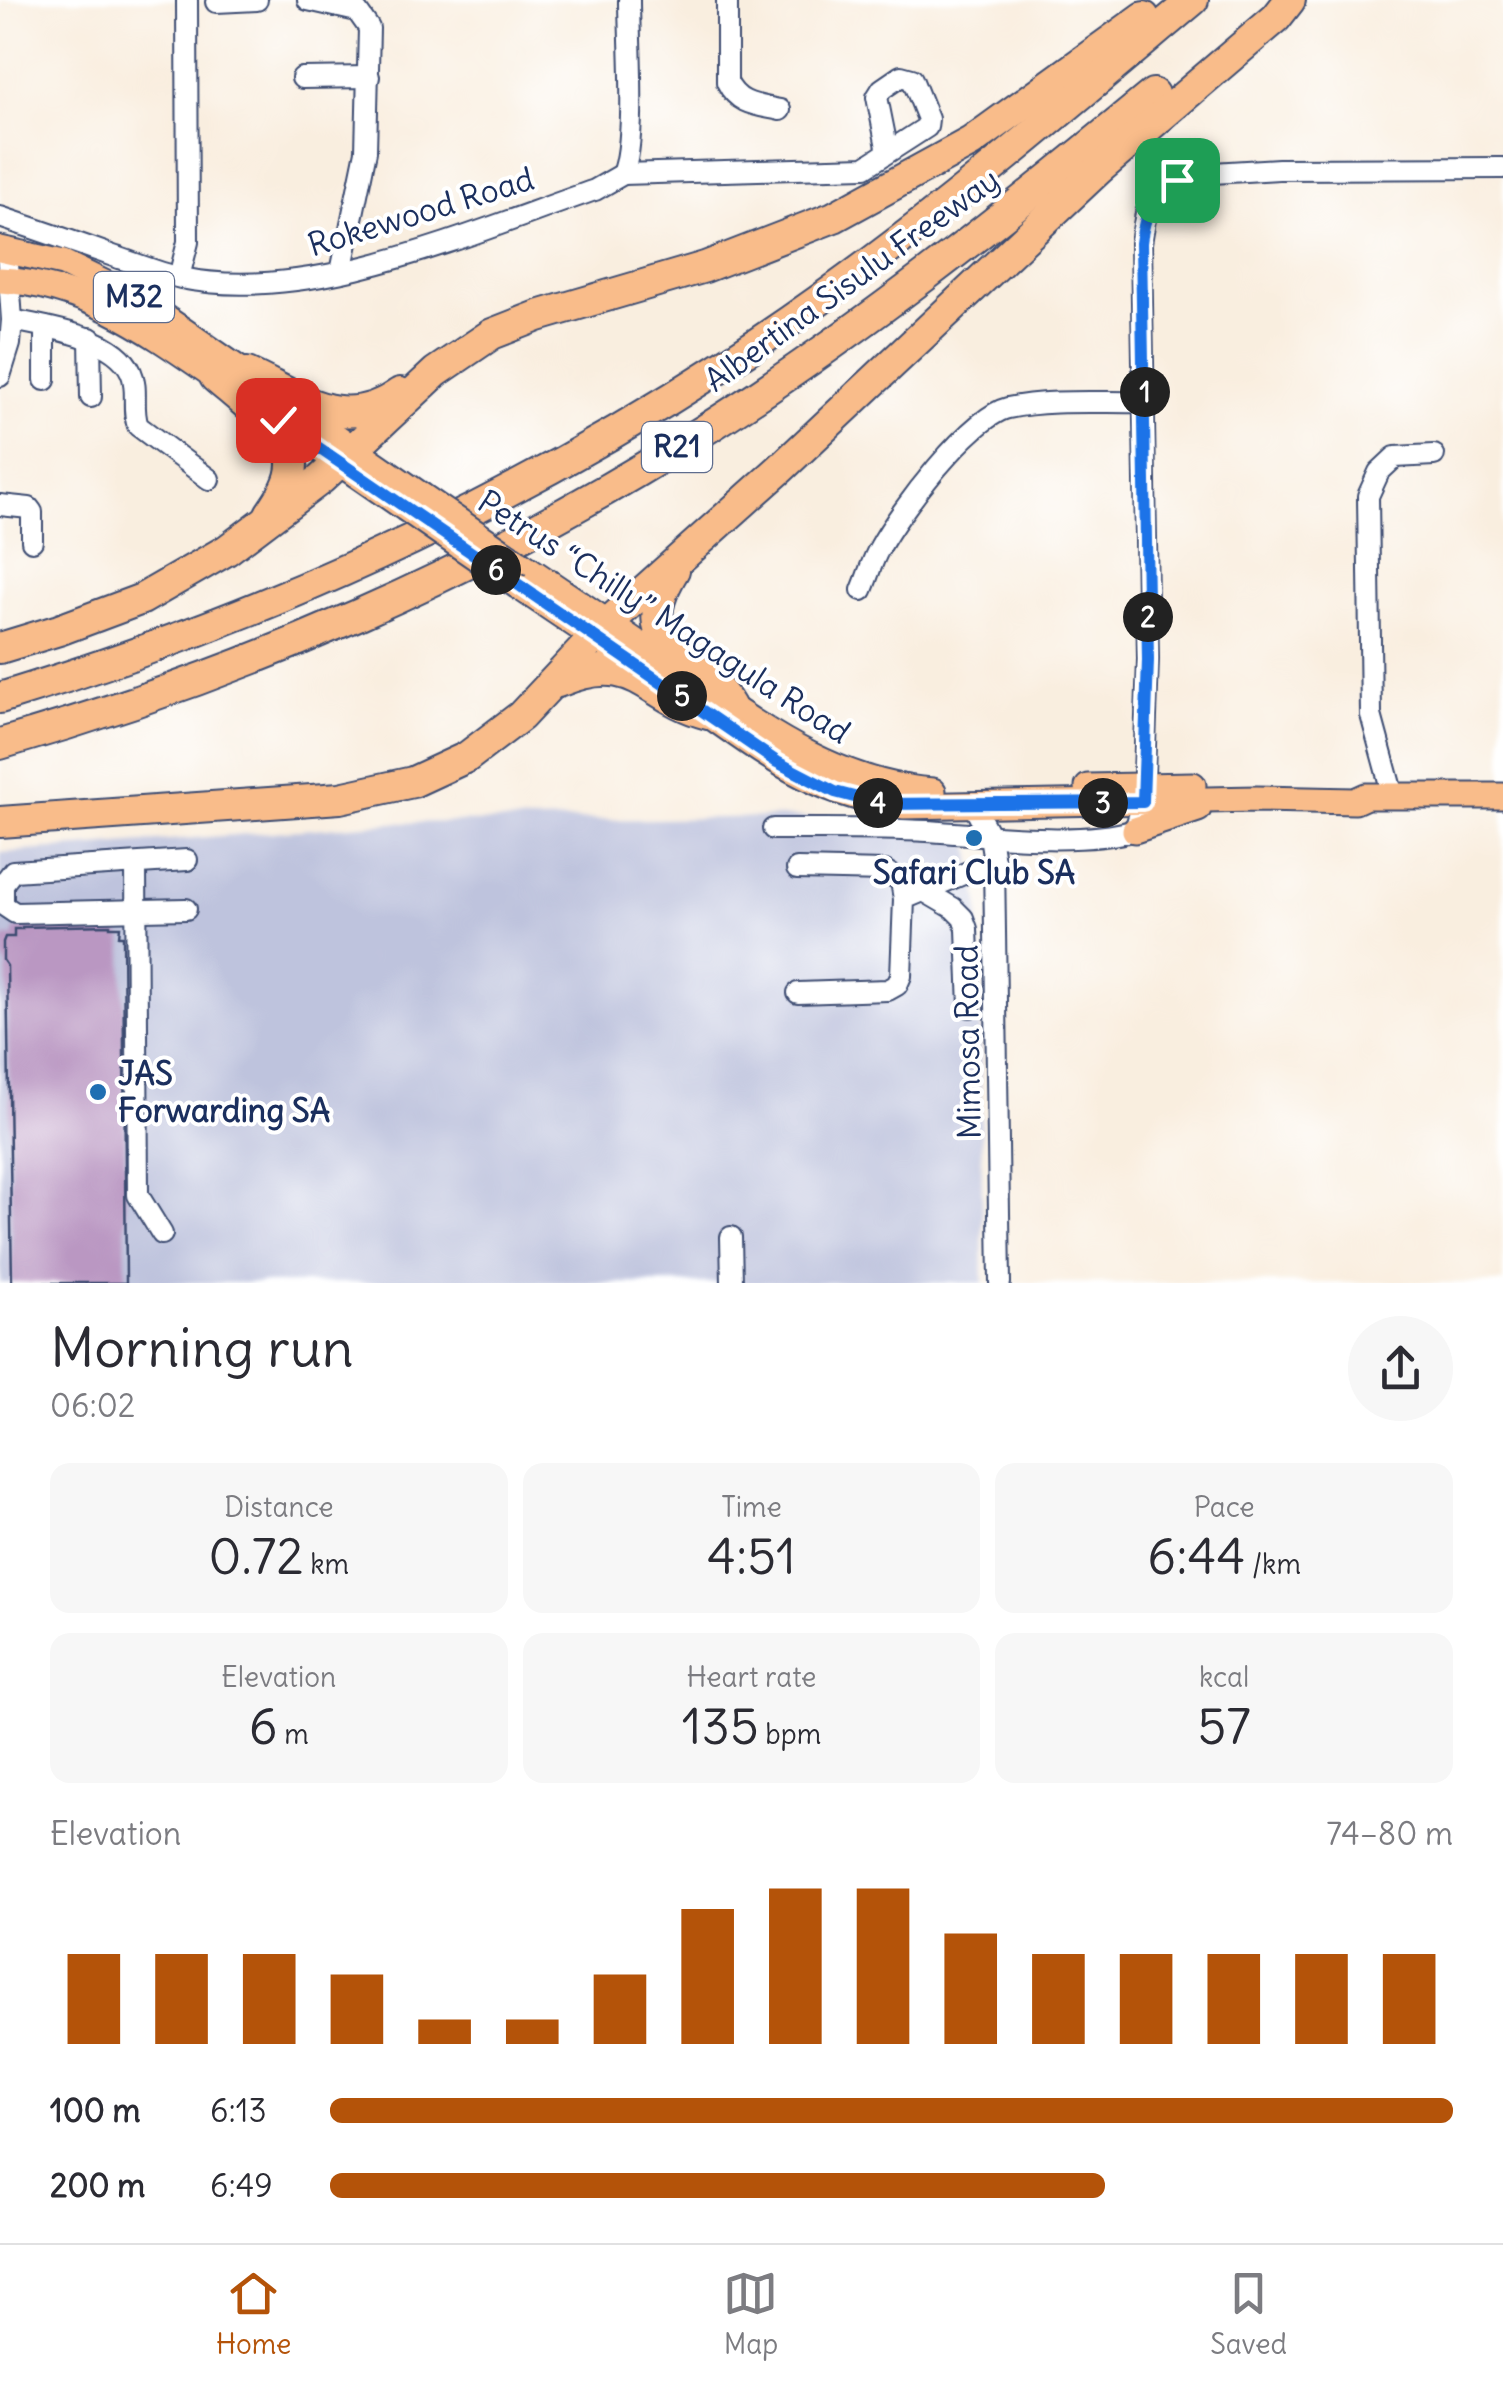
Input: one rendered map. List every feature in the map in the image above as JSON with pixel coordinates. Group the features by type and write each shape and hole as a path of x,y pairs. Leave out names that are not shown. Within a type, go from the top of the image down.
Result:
{"highway":[{"path":"0,648 142,599 184,577 262,524 348,456 436,372 464,351 511,325 721,262 806,230 871,199 971,142 1166,0"},
{"name":"Albertina Sisulu Freeway","path":"0,698 100,667 234,618 422,535 564,462 730,362 846,280 965,190 1194,0"},
{"name":"Albertina Sisulu Freeway","path":"0,744 156,695 316,633 456,568 690,439 926,278 1268,0"},
{"path":"0,822 270,804 377,792 428,776 468,757 520,716 602,629 780,469 1100,169 1276,18 1290,0"},
{"path":"247,373 321,408 346,414 387,403 436,372"},
{"path":"216,377 277,434 291,456 290,478 262,524"},
{"path":"555,683 589,671 617,670 649,683 692,710 719,710 713,685 671,649 660,631 657,615 661,594 684,554"}],"main road":[{"name":"Petrus “Chilly” Magagula Road","path":"4,249 63,263 139,300 247,373 348,456"},
{"name":"Petrus “Chilly” Magagula Road","path":"4,280 92,300 151,333 348,456 719,710 777,762 835,792 892,805 973,805 1143,793 1355,801 1366,796"},
{"name":"Petrus “Chilly” Magagula Road","path":"719,710 848,775 903,789 1503,796"},
{"path":"1135,830 1198,809 1257,799"}],"street":[{"path":"179,278 188,242 187,0"},
{"path":"216,2 257,0"},
{"path":"308,0 348,8 365,19 370,28 366,151 342,272"},
{"path":"628,0 630,110 624,174 865,166 888,152"},
{"path":"727,0 727,82 731,91 744,103 780,110"},
{"path":"302,78 368,77"},
{"path":"773,829 923,830 990,836 1112,835 1135,830 1143,793 1148,660 1142,226 1152,201 1177,180 1196,174 1503,168"},
{"name":"Rokewood Road","path":"0,218 179,278 290,280 394,258 610,184 624,174"},
{"path":"0,376 10,344 12,320 4,280 4,249"},
{"path":"12,320 90,338 124,362 131,372 138,426 209,479"},
{"path":"45,327 45,380"},
{"path":"90,338 91,397"},
{"path":"862,590 878,550 898,517 934,472 984,421 1006,408 1146,402"},
{"path":"1393,796 1371,715 1368,496 1379,472 1395,457 1434,455"},
{"path":"0,505 29,508 32,541"},
{"name":"Mimosa Road","path":"973,805 990,836 994,861 1000,1283"},
{"path":"186,909 15,913 3,905 3,884 13,871 187,860"},
{"path":"914,895 994,861"},
{"path":"136,864 138,1195 162,1234"},
{"path":"797,869 885,872 914,895 963,918 968,930 970,1007"},
{"path":"798,992 888,990 897,985 914,895"},
{"path":"731,1237 732,1283"}],"shaded area":[{"path":"786,817 967,826 979,902 983,1283 0,1283 0,853 391,823"}],"building":[{"path":"22,927 120,927 119,936 123,936 126,1283 12,1283 7,966 3,942 5,937 14,937 14,929"}],"place":[{"name":"Safari Club SA","path":"974,838"},
{"name":"JAS Forwarding SA","path":"98,1092"}],"route":[{"path":"278,420 777,762 815,784 859,800 904,806 1143,802 1148,660 1141,243 1142,226 1152,201 1177,180"}]}
